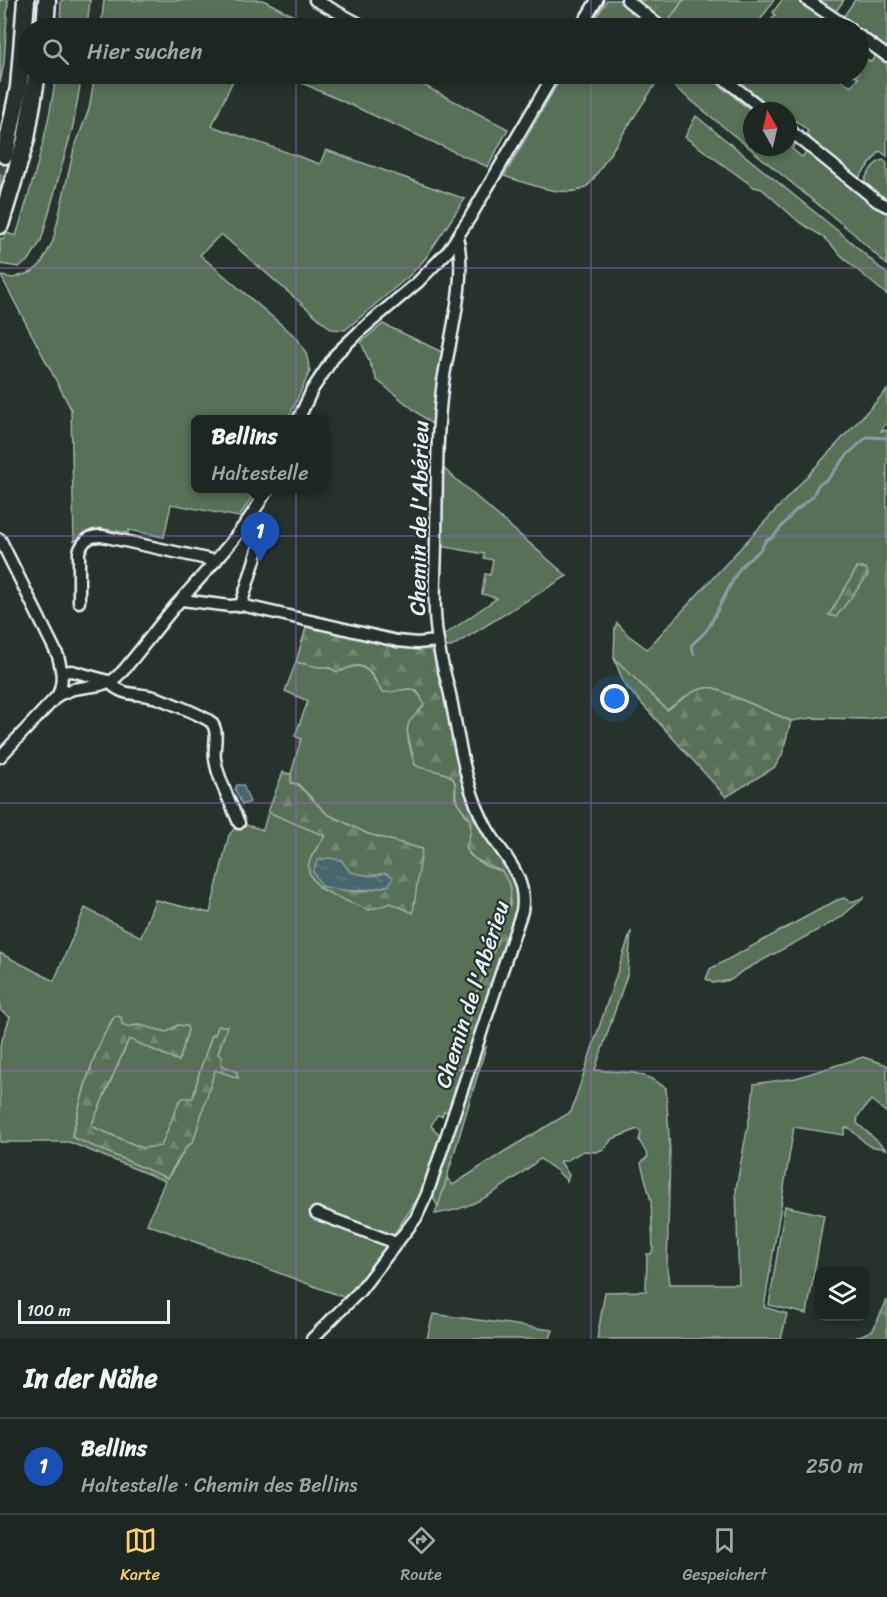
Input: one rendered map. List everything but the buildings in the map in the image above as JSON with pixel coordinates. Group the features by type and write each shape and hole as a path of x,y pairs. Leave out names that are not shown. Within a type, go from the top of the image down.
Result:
{"highway":[{"path":"44,18 47,0"},
{"path":"30,1 38,18"},
{"path":"28,18 30,1"},
{"path":"5,155 19,84"},
{"path":"0,225 17,173 36,84"}],"street":[{"path":"315,0 348,18"},
{"path":"588,18 597,0"},
{"path":"627,0 650,18"},
{"path":"807,0 834,18"},
{"path":"869,44 887,56"},
{"path":"300,415 312,390 332,359 360,331 418,282 457,238 548,84"},
{"path":"731,84 754,102"},
{"path":"797,136 877,201 887,206"},
{"name":"Chemin de l'Abérieu","path":"312,1339 360,1292 416,1218 427,1194 524,902 521,882 478,810 459,739 438,641 435,606 436,466 442,391 460,276 460,249 457,238"},
{"path":"0,757 58,695 69,690 99,686 122,672 251,518 266,493"},
{"path":"241,605 260,543 258,531 251,518"},
{"path":"79,602 79,551 82,544 92,536 102,536 216,561"},
{"path":"0,539 47,630 63,672 58,695"},
{"path":"182,600 230,606 241,605 397,641 417,643 438,641"},
{"path":"63,672 72,671 108,681 125,694 159,699 211,722 216,728 214,753 217,767 239,823"},
{"path":"316,1213 396,1243"}],"green space":[{"path":"0,0 8,0 4,63 0,83"},
{"path":"61,0 90,0 88,18 60,18"},
{"path":"104,0 263,0 298,18 102,18"},
{"path":"607,0 621,0 642,17 642,18 596,18"},
{"path":"634,0 683,0 671,18 655,18"},
{"path":"683,0 774,0 762,18 671,18"},
{"path":"782,0 797,0 824,18 773,18 775,15 773,12"},
{"path":"814,0 844,0 834,14"},
{"path":"855,0 887,0 887,50 869,38 869,18 842,18"},
{"path":"876,55 887,62 887,156 880,151 857,180 803,138 808,131 797,122 797,102 760,102 737,84 847,84 851,87 853,84 869,84 869,61 871,62"},
{"path":"55,84 80,84 73,126 41,241 29,260 19,267 0,264 0,238 3,239 6,233 16,236 45,135"},
{"path":"93,84 231,84 212,126 320,164 326,150 465,199 425,259 409,276 345,330 331,329 221,234 200,255 297,338 306,353 310,371 290,415 191,415 191,493 254,493 239,517 171,504 164,537 129,530 128,533 100,528 74,541 71,409 1,276 13,278 32,272 41,264 53,241 74,149 89,109"},
{"path":"304,84 421,84 508,129 488,167"},
{"path":"557,84 656,84 594,178 585,187 576,191 555,191 504,176"},
{"path":"671,84 718,84 726,91 730,87 737,93 734,97 743,104 743,143"},
{"path":"696,116 843,235 887,274 887,295 822,236 799,222 762,189 754,187 685,137"},
{"path":"808,150 887,209 887,265 853,233 759,156 797,156 797,153 802,157"},
{"path":"0,158 12,161 0,197"},
{"path":"883,160 887,163 887,203 863,185 870,170"},
{"path":"383,324 444,353 434,426 377,380 361,342"},
{"path":"887,390 887,422 881,431 887,430 887,716 868,719 812,718 791,721 714,688 701,689 667,710 614,658 617,623 628,635 647,649"},
{"path":"441,466 567,576 451,647 446,647 443,636 497,598 482,594 485,574 490,575 493,560 484,558 484,554 440,546"},
{"path":"857,568 866,568 868,575 836,617 829,615"},
{"path":"307,624 429,649 437,654 463,772 519,888 517,912 462,1069 454,1067 474,1009 476,994 498,941 497,931 510,905 511,888 502,871 477,860 466,848 471,823 457,801 456,784 453,778 415,765 407,731 409,722 424,705 420,696 412,689 382,692 374,677 362,667 351,667 337,672 328,667 296,662"},
{"path":"614,658 667,710 695,691 714,688 791,721 782,755 775,767 726,797 624,684"},
{"path":"296,662 342,671 350,667 362,667 371,674 382,692 408,689 417,692 424,705 408,730 413,759 425,767 452,776 455,783 455,799 470,821 471,831 466,848 470,855 485,866 502,871 511,888 510,905 497,931 498,941 476,994 474,1009 454,1067 462,1069 448,1112 444,1111 442,1116 437,1115 431,1126 440,1135 420,1195 385,1248 346,1298 147,1224 165,1181 69,1142 0,1142 0,1046 10,1017 0,1010 0,953 54,981 85,908 141,937 155,900 210,913 229,835 239,823 263,830 268,812 326,836 318,888 333,894 422,849 368,834 327,814 298,784 291,783 291,774 301,739 295,736 308,701 285,691","holes":["115,1016 128,1027 138,1025 167,1032 178,1025 179,1061 129,1039 91,1126 142,1148 161,1147 179,1102 193,1098 212,1036 215,1035 220,1065 237,1072 237,1078 215,1069 193,1142 187,1146 168,1178 72,1136 79,1106 100,1043"]},
{"path":"283,772 291,774 291,783 297,784 327,814 368,834 422,849 413,913 391,903 369,910 319,886 312,879 309,870 310,860 325,836 268,812","holes":["341,860 350,872 370,876 386,873 389,885 362,892 338,890"]},
{"path":"865,897 840,918 741,972 731,980 713,983 706,979 710,969 837,900 844,898 851,902"},
{"path":"631,931 628,972 595,1070 635,1073 652,1079 666,1088 670,1152 667,1267 669,1284 739,1284 736,1188 754,1084 796,1078 863,1057 887,1065 887,1113 871,1100 858,1116 857,1123 886,1149 869,1146 849,1128 845,1128 844,1135 794,1127 764,1307 787,1314 781,1339 597,1339 605,1292 646,1291 647,1254 651,1254 653,1249 651,1201 641,1163 648,1156 639,1140 641,1133 638,1129 612,1139 604,1149 596,1152 583,1151 566,1161 560,1161 569,1175 567,1181 540,1159 504,1186 478,1201 465,1207 435,1214 447,1178 453,1185 571,1112"},
{"path":"115,1016 121,1017 122,1024 128,1027 138,1025 167,1032 178,1025 187,1026 188,1030 179,1061 129,1039 91,1126 142,1148 161,1146 179,1102 183,1098 193,1098 212,1035 215,1035 218,1026 227,1026 218,1054 222,1057 221,1065 237,1072 238,1078 215,1070 193,1142 187,1146 167,1178 72,1137 94,1058"},
{"path":"486,1047 438,1207 432,1195 477,1054"},
{"path":"785,1206 824,1215 807,1314 769,1305"},
{"path":"887,1300 887,1339 853,1339 873,1330"},
{"path":"433,1314 553,1330 550,1339 427,1339"}],"water":[{"path":"237,785 243,785 250,802 242,805 235,789"},
{"path":"328,858 341,860 350,872 370,876 386,873 393,877 389,885 363,890 348,891 322,886 313,872 317,861"}],"waterway":[{"path":"694,654 691,646 708,628 741,567 760,550 766,540 773,537 794,512 813,496 818,485 828,479 848,454 867,437 887,438"}],"tunnel":[{"path":"0,173 5,155"}],"place":[{"name":"Bellins","path":"260,562"}]}
